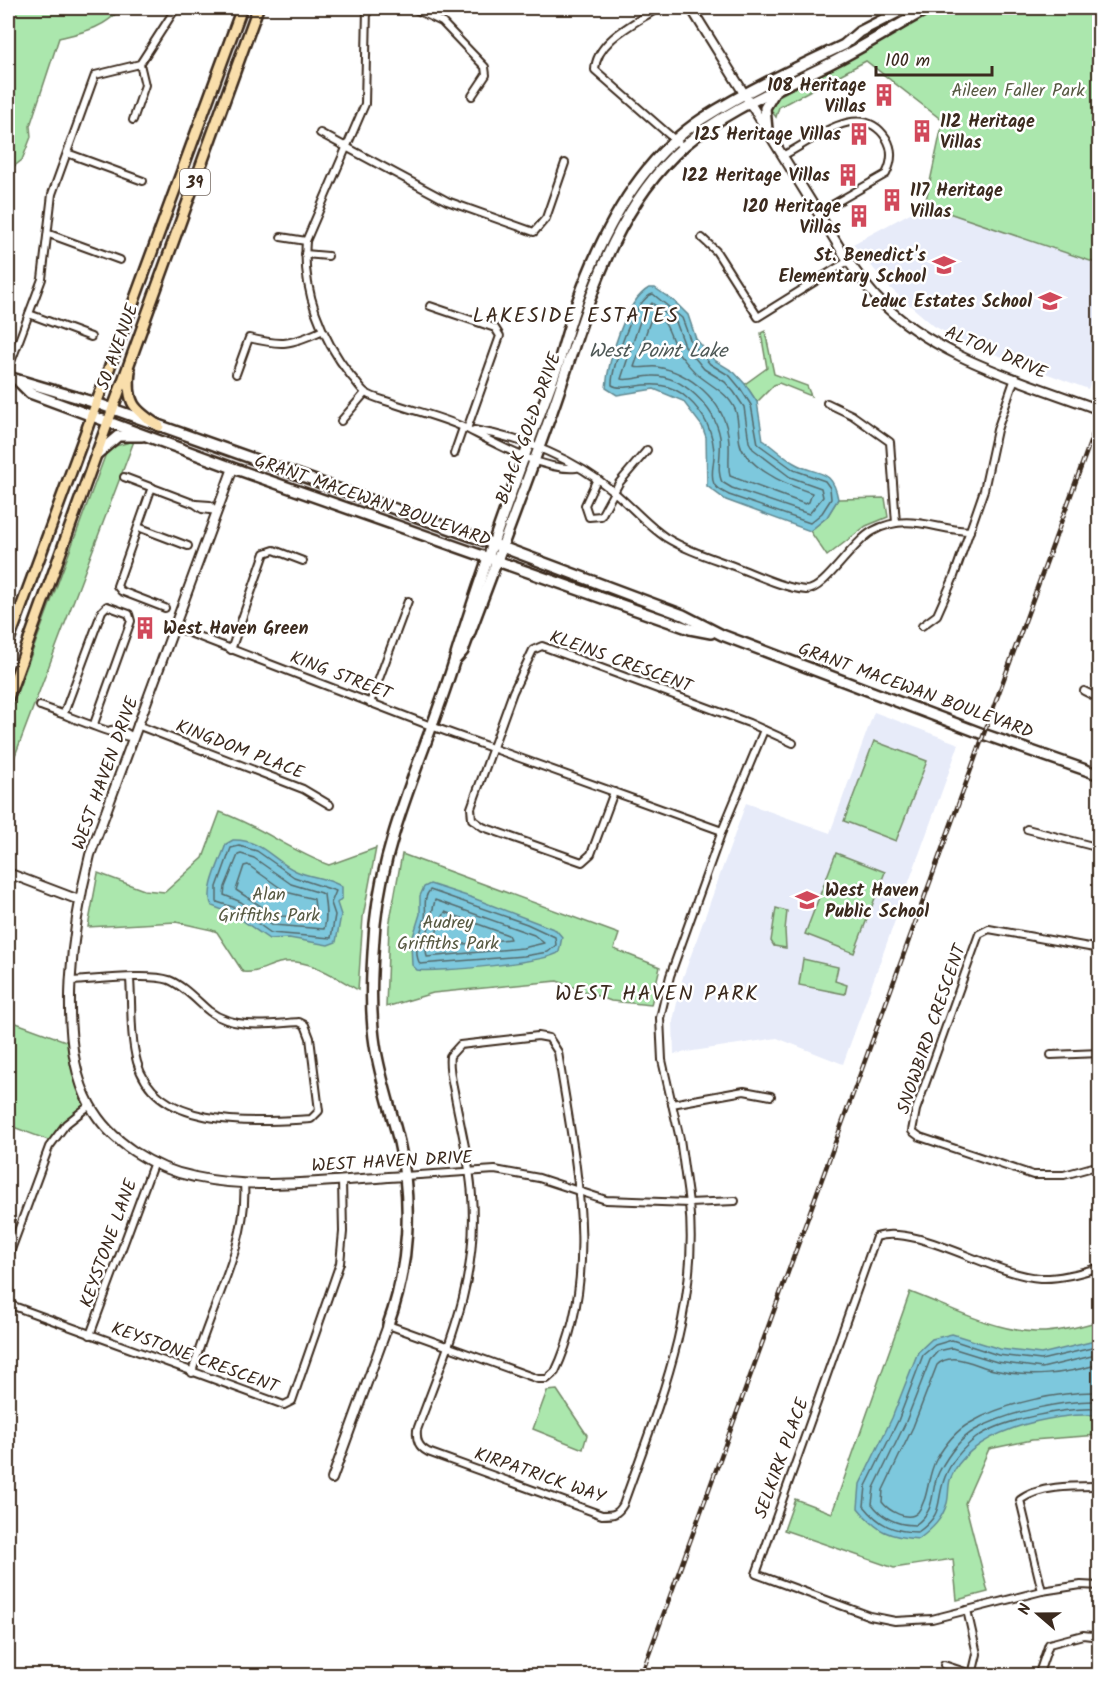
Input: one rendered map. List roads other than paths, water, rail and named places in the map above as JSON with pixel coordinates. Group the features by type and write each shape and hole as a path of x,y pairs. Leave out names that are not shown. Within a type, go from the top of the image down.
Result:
{"main road":[{"name":"50 AVENUE","path":"8,643 242,8"},
{"name":"50 AVENUE","path":"8,698 258,8"},
{"name":"BLACK GOLD DRIVE","path":"498,545 525,455 602,242 634,188 703,119 748,99 844,45 859,32 906,8"},
{"name":"BLACK GOLD DRIVE","path":"748,99 777,90 837,60 929,8"},
{"path":"767,130 765,108 777,90"},
{"name":"BLACK GOLD DRIVE","path":"388,1325 399,1291 406,1256 404,1176 400,1145 381,1081 374,1041 373,959 380,889 389,850 454,662 463,651 492,559 535,459 609,250 644,190 679,144"},
{"path":"132,356 130,398 139,413 159,426"},
{"name":"GRANT MACEWAN BOULEVARD","path":"8,377 19,382 30,393 233,468 690,629 722,635"},
{"name":"GRANT MACEWAN BOULEVARD","path":"19,382 34,383 96,403 498,545 682,615 722,635 972,730 1100,775"},
{"path":"95,456 118,436 132,434 154,438"}],"street":[{"path":"8,370 42,279 52,194 95,75 140,64 176,8"},
{"path":"367,8 365,104 359,123 345,147 306,241 305,254 310,293 321,331 340,362 365,393 465,428 498,434 539,448 597,479 664,536 684,547 765,578 807,590 820,585 830,576 856,542 874,530 896,523 930,523 970,531"},
{"path":"413,8 442,22 485,66 486,75 472,96"},
{"path":"658,8 606,44 595,61 595,70 679,144"},
{"name":"ALTON DRIVE","path":"691,8 848,261 877,299 914,330 963,357 1100,410"},
{"path":"133,120 145,85 140,64"},
{"path":"784,155 851,120 871,124 887,140 891,158 886,174 818,213"},
{"path":"320,133 447,201 534,232 546,218 565,164"},
{"path":"67,153 143,181"},
{"path":"49,234 120,260"},
{"path":"281,237 306,241"},
{"path":"702,238 716,251 758,317 848,261"},
{"path":"305,254 328,256"},
{"path":"430,306 495,328 501,336 454,454"},
{"path":"29,314 91,338"},
{"path":"236,374 249,339 272,344 294,344 321,331"},
{"path":"922,626 937,615 942,606 984,490 997,430 1015,378"},
{"path":"341,422 365,393"},
{"path":"828,403 852,414 890,442 896,523"},
{"path":"465,428 494,444 559,468 576,468"},
{"path":"597,479 585,505 589,518 601,516 614,492 647,450"},
{"name":"WEST HAVEN DRIVE","path":"233,468 90,855 79,900 72,981 75,1062 90,1105 118,1139 154,1162 196,1178 244,1183 342,1180 495,1170 525,1174 580,1193 621,1203 735,1201"},
{"path":"124,477 195,504 210,505 217,511"},
{"path":"152,487 117,586 121,591 165,608"},
{"path":"138,527 188,546"},
{"path":"231,650 265,553 274,550 303,561"},
{"path":"370,703 408,601"},
{"path":"64,714 102,611 107,606 129,614 131,621 94,724"},
{"name":"KING STREET","path":"174,627 431,726"},
{"name":"KLEINS CRESCENT","path":"494,747 527,661 533,650 542,646 793,743"},
{"path":"1084,691 1100,699"},
{"path":"40,706 111,730 120,729 133,737"},
{"name":"KINGDOM PLACE","path":"137,725 303,789 330,805"},
{"path":"431,726 722,831"},
{"path":"689,1203 680,1139 662,1060 660,1031 662,1004 722,831 764,730"},
{"path":"494,747 470,814 475,823 483,827 582,862 591,854 615,792"},
{"path":"1027,829 1100,848"},
{"path":"8,873 79,900"},
{"name":"SNOWBIRD CRESCENT","path":"1100,949 989,930 980,934 916,1110 912,1131 920,1137 1033,1175 1064,1175 1100,1165"},
{"path":"72,981 130,979 168,980 212,1013 232,1022 257,1024 299,1022 305,1025 310,1038 319,1111 316,1116 312,1119 246,1122 220,1120 185,1110 158,1095 145,1081 137,1063 130,979"},
{"path":"332,1479 388,1325 447,1347 538,1379 553,1376 569,1331 579,1283 583,1237 580,1193 557,1048 552,1040 544,1036 459,1045 452,1051 450,1067 472,1206 472,1258 467,1290 447,1347"},
{"path":"1051,1055 1100,1053"},
{"path":"672,1104 744,1091 771,1096"},
{"path":"8,1258 49,1147 66,1124 90,1105"},
{"name":"KEYSTONE LANE","path":"90,1335 154,1162"},
{"name":"KEYSTONE CRESCENT","path":"8,1304 284,1406 292,1401 340,1263 344,1232 342,1180"},
{"path":"192,1373 241,1231 246,1204 244,1183"},
{"name":"KIRPATRICK WAY","path":"447,1347 417,1430 417,1441 423,1449 602,1515 618,1513 666,1385 682,1324 691,1263 689,1203"},
{"name":"SELKIRK PLACE","path":"1100,1267 1076,1274 1041,1278 1009,1273 910,1236 888,1232 876,1237 756,1574 870,1616 895,1621 932,1619 1042,1591 1081,1585 1100,1586"},
{"path":"1042,1591 1020,1500 1027,1495 1075,1486 1100,1486"},
{"path":"944,1665 973,1675 977,1654 967,1610"},
{"path":"1038,1676 1049,1644 1083,1635 1100,1637"}],"water":[{"name":"West Point Lake","path":"649,288 655,288 675,302 688,315 696,339 714,360 734,372 745,384 757,402 763,440 790,461 822,474 832,481 838,499 827,517 810,531 726,500 707,486 706,437 702,426 683,401 654,389 617,395 606,388 614,348 625,318 640,295"},
{"path":"233,840 252,843 296,871 331,881 342,887 342,898 337,903 341,915 336,942 328,945 289,938 269,939 233,914 212,906 210,892 214,875 226,844"},
{"path":"430,884 556,930 562,937 559,952 551,956 491,966 417,970 412,965 411,943 420,914 420,896 424,887"},
{"path":"952,1334 1000,1349 1041,1354 1099,1340 1099,1415 1059,1417 1036,1422 1014,1428 974,1448 960,1463 950,1480 945,1509 932,1528 919,1539 899,1537 878,1528 858,1508 860,1484 892,1418 918,1352 932,1339"}],"railway":[{"path":"641,1676 1100,415"}],"place":[{"name":"108 Heritage Villas","path":"884,95"},
{"name":"112 Heritage Villas","path":"922,131"},
{"name":"125 Heritage Villas","path":"859,134"},
{"name":"122 Heritage Villas","path":"848,175"},
{"name":"117 Heritage Villas","path":"892,200"},
{"name":"120 Heritage Villas","path":"859,216"},
{"name":"St. Benedict's Elementary School","path":"944,265"},
{"name":"Leduc Estates School","path":"1050,301"},
{"name":"West Haven Green","path":"145,628"},
{"name":"West Haven Public School","path":"807,900"}],"district":[{"name":"LAKESIDE ESTATES","path":"576,315"},
{"name":"WEST HAVEN PARK","path":"657,993"}],"park label":[{"name":"Aileen Faller Park","path":"1018,90"},
{"name":"Alan Griffiths Park","path":"269,904"},
{"name":"Audrey Griffiths Park","path":"448,932"}]}
